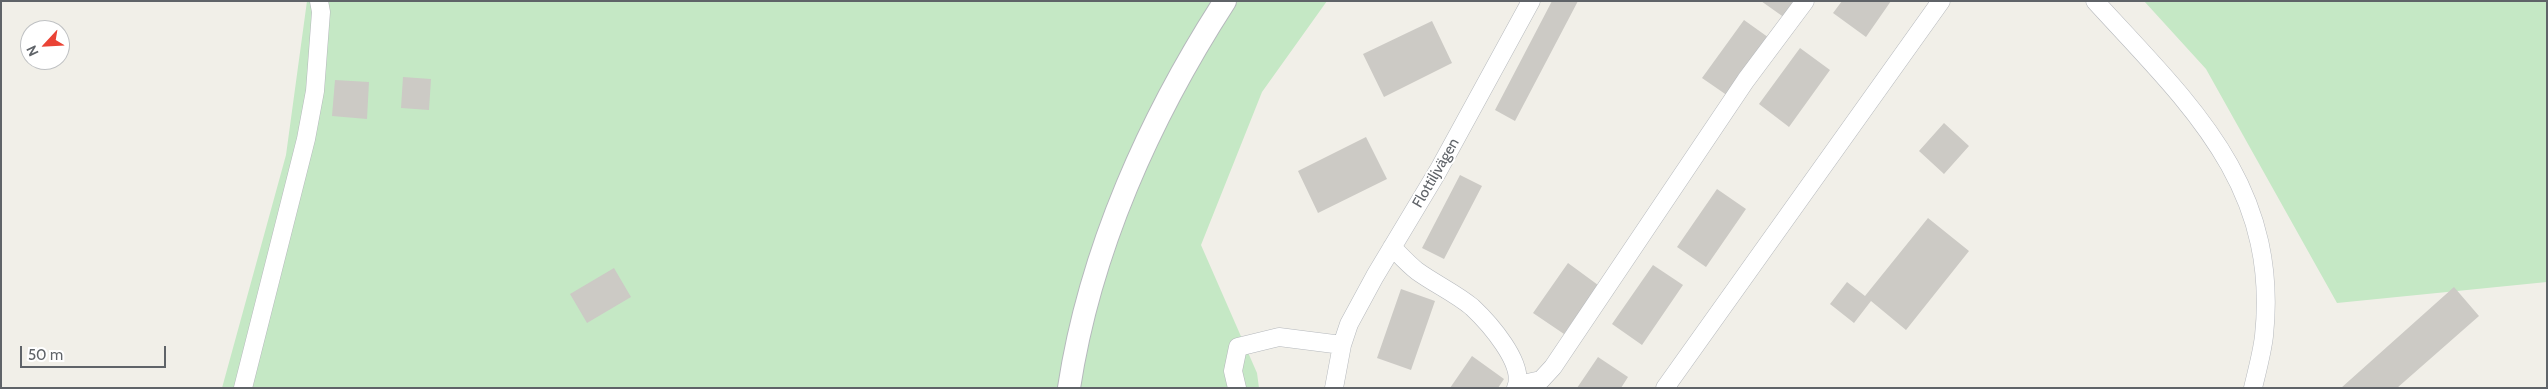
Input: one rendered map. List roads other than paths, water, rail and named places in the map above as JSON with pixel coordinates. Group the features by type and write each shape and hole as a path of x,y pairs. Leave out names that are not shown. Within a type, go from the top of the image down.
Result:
{"street":[{"path":"243,388 306,139 314,91 321,12 319,1"},
{"path":"1069,388 1096,272 1131,177 1156,120 1192,52 1225,1"},
{"name":"Flottiljvägen","path":"1334,388 1342,345 1349,324 1392,247 1438,171 1531,1"},
{"path":"1392,247 1415,269 1472,307 1506,346 1515,366 1517,386 1541,380 1553,367 1746,80 1805,1"},
{"path":"1665,388 1941,1"},
{"path":"2095,1 2198,117 2225,154 2242,187 2256,225 2265,274 2264,336 2253,388"},
{"path":"1237,388 1233,371 1238,347 1279,337 1342,345"}]}
